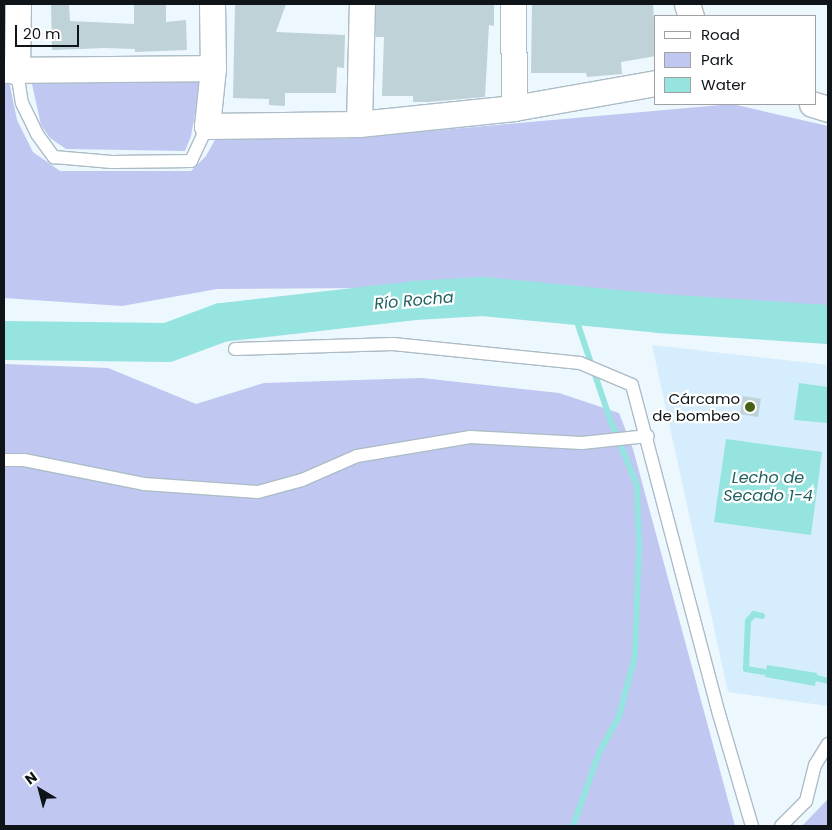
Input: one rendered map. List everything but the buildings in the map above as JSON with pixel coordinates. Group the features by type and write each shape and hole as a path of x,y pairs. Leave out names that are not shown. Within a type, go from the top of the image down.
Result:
{"street":[{"path":"18,4 10,71 213,68"},
{"path":"212,4 213,68 206,126 360,124 514,108 654,83"},
{"path":"360,124 362,4"},
{"path":"513,4 514,108"},
{"path":"815,105 828,109"}],"lane":[{"path":"10,71 22,103 37,134 54,157 112,162 191,161 206,126"},
{"path":"235,349 392,344 580,363 632,385 648,436 719,714 752,826"},
{"path":"4,460 24,460 144,484 258,492 302,480 357,456 470,437 582,443 648,436"},
{"path":"781,826 806,801 816,765 828,744"}],"shaded area":[{"path":"652,345 828,365 828,706 728,692"}],"green space":[{"path":"4,81 9,81 17,120 33,152 60,171 191,171 206,156 216,138 341,139 721,105 736,105 828,126 828,319 509,287 217,289 122,306 4,298"},
{"path":"201,81 191,136 185,151 66,149 50,138 41,125 32,84"},
{"path":"4,364 108,368 196,404 264,383 422,378 559,393 619,413 633,449 735,826 4,826"},
{"path":"828,799 828,826 802,826"}],"water":[{"path":"799,383 828,387 828,423 794,420"},
{"name":"Lecho de Secado 1-4","path":"726,439 822,452 811,535 714,522"},
{"path":"767,665 817,673 815,686 765,677"}],"waterway":[{"name":"Río Rocha","path":"4,340 167,342 221,322 414,300 482,296 658,313 828,324"},
{"path":"571,304 611,422 637,485 639,546 635,656 619,716 599,753 573,826"},
{"path":"762,616 754,614 748,621 746,669 766,672"},
{"path":"816,678 828,681"}],"place":[{"name":"Cárcamo de bombeo","path":"750,407"}]}
